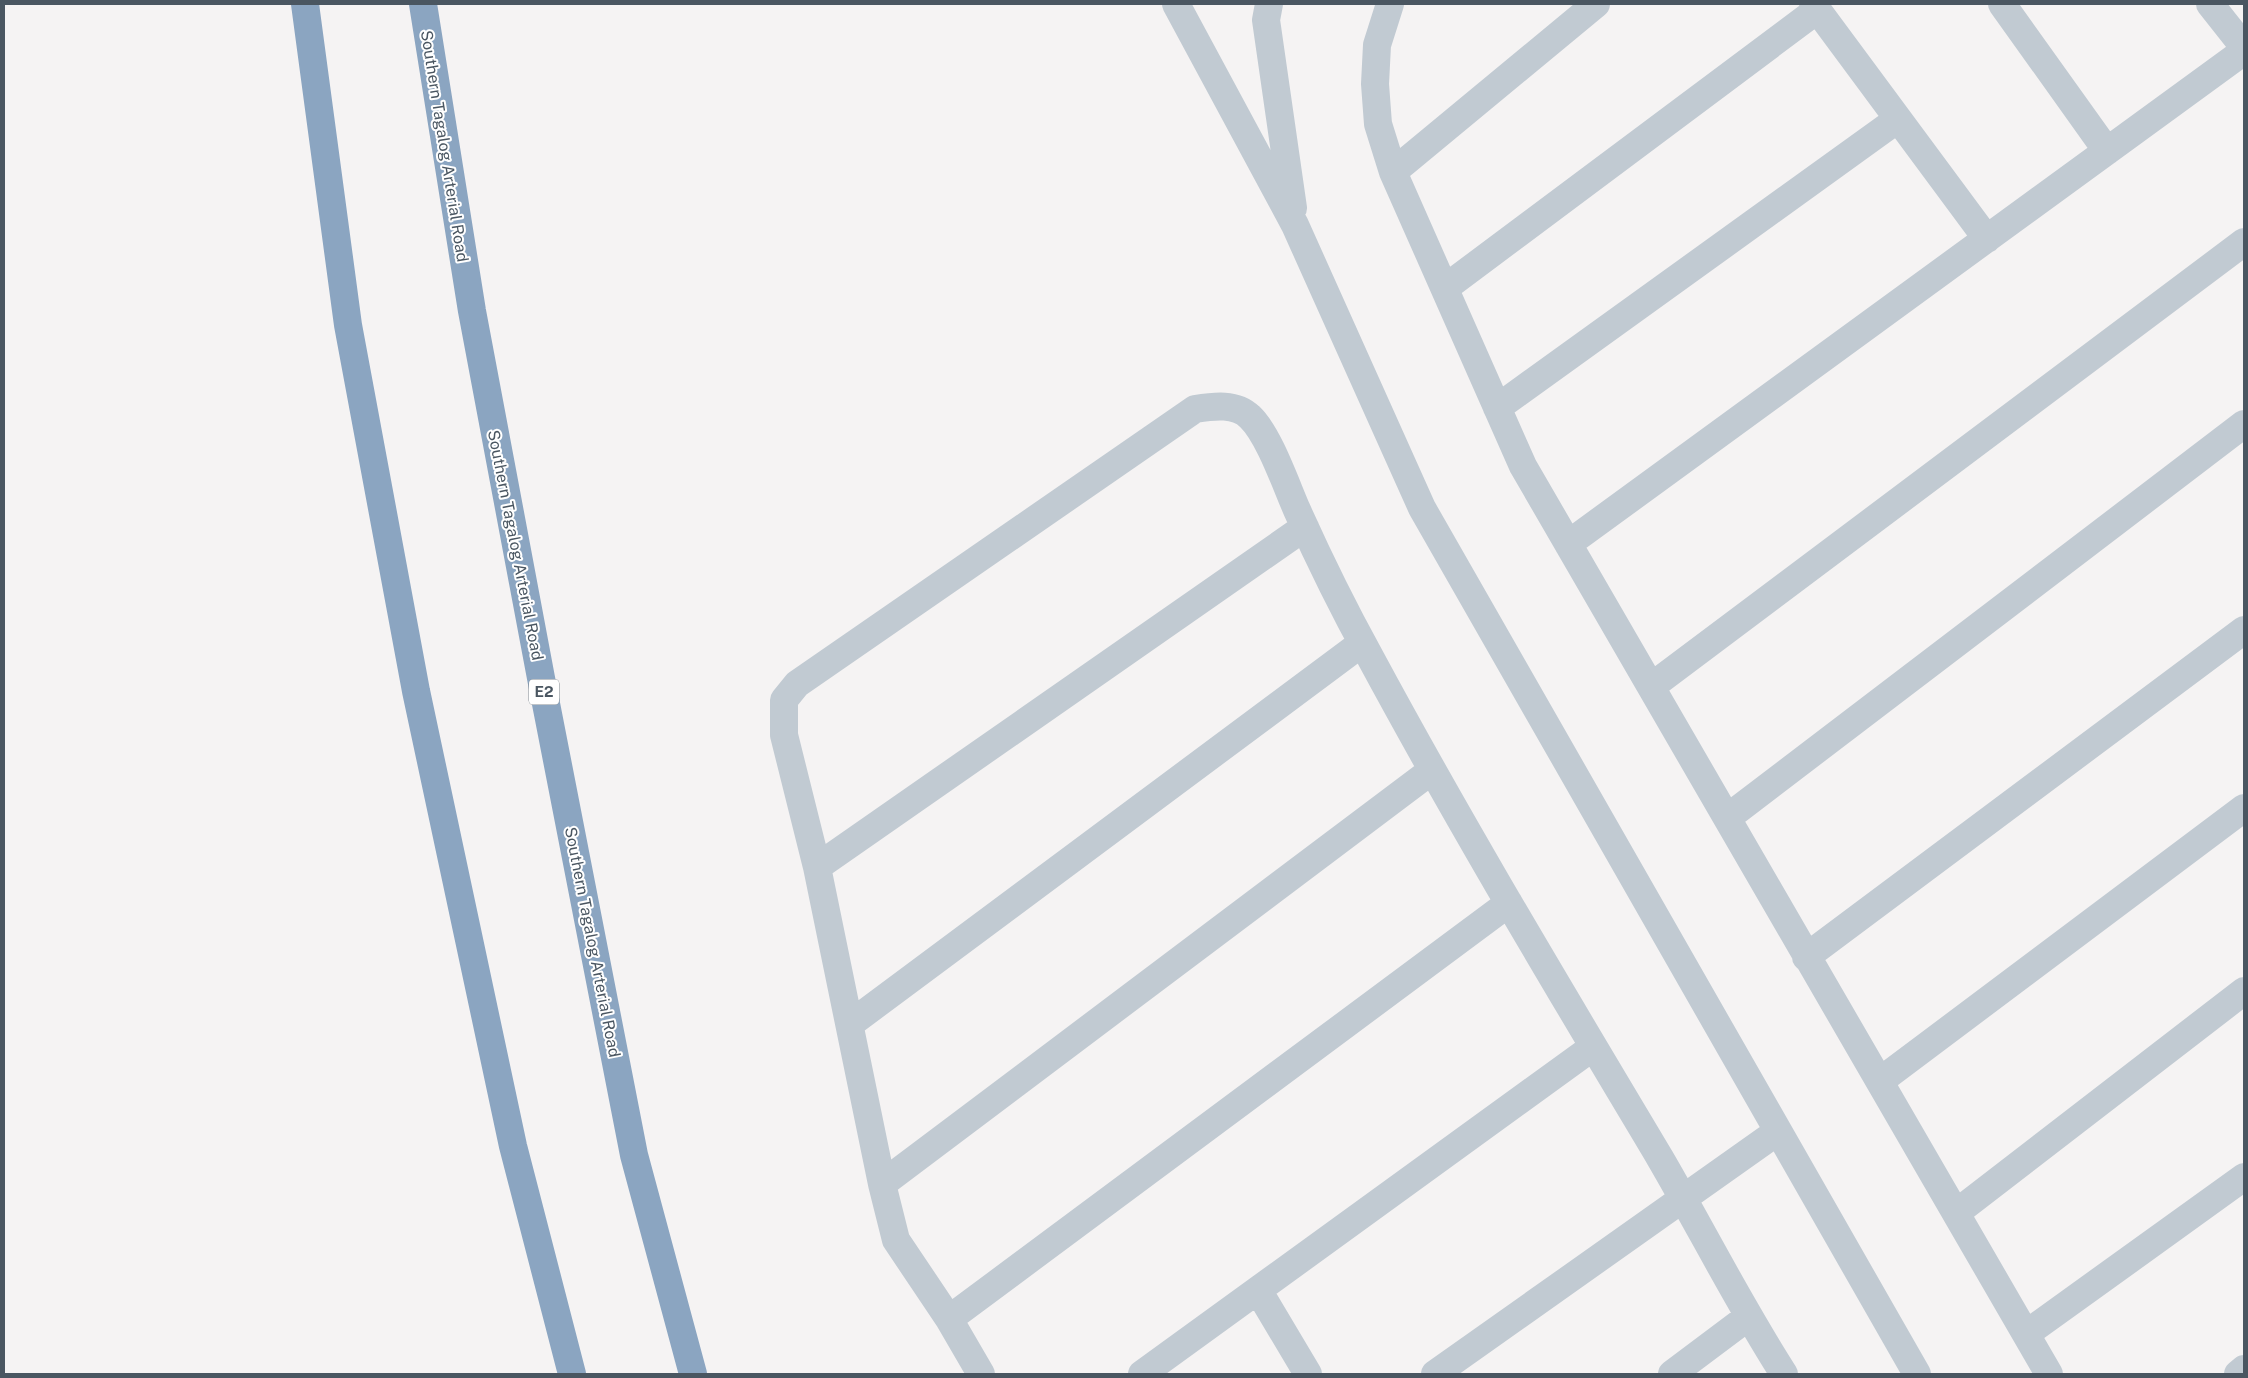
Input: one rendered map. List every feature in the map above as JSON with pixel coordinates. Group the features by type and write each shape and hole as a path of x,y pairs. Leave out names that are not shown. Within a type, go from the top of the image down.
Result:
{"highway":[{"path":"305,4 348,325 416,691 513,1146 572,1374"},
{"name":"Southern Tagalog Arterial Road","path":"422,4 472,311 632,1145 693,1374"}],"street":[{"path":"1176,4 1295,225 1422,508 1917,1374"},
{"path":"1269,4 1266,20 1295,225"},
{"path":"1390,4 1377,45 1375,84 1378,124 1394,172 1522,466 1652,686 1806,957 1880,1080 2049,1374"},
{"path":"1394,172 1596,4"},
{"path":"2002,4 2107,151"},
{"path":"1568,544 2244,49 2210,4"},
{"path":"1445,288 1815,7 1987,239"},
{"path":"1497,408 1898,119"},
{"path":"1652,686 2244,242"},
{"path":"981,1374 949,1319 896,1240 882,1184 817,867 784,735 784,700 797,684 1195,409 1213,406 1235,408 1250,416 1263,433 1305,527 1362,643 1431,771 1683,1197 1748,1317 1784,1374"},
{"path":"1727,818 2244,424"},
{"path":"817,867 1305,527"},
{"path":"1806,957 2244,630"},
{"path":"850,1024 1362,643"},
{"path":"882,1184 1431,771"},
{"path":"1880,1080 2244,808"},
{"path":"949,1319 1509,903"},
{"path":"1956,1213 2244,991"},
{"path":"1142,1374 1594,1047"},
{"path":"1435,1374 1777,1132"},
{"path":"2026,1334 2244,1177"},
{"path":"1258,1290 1308,1374"},
{"path":"1672,1374 1748,1317"},
{"path":"2238,1374 2244,1369"}]}
